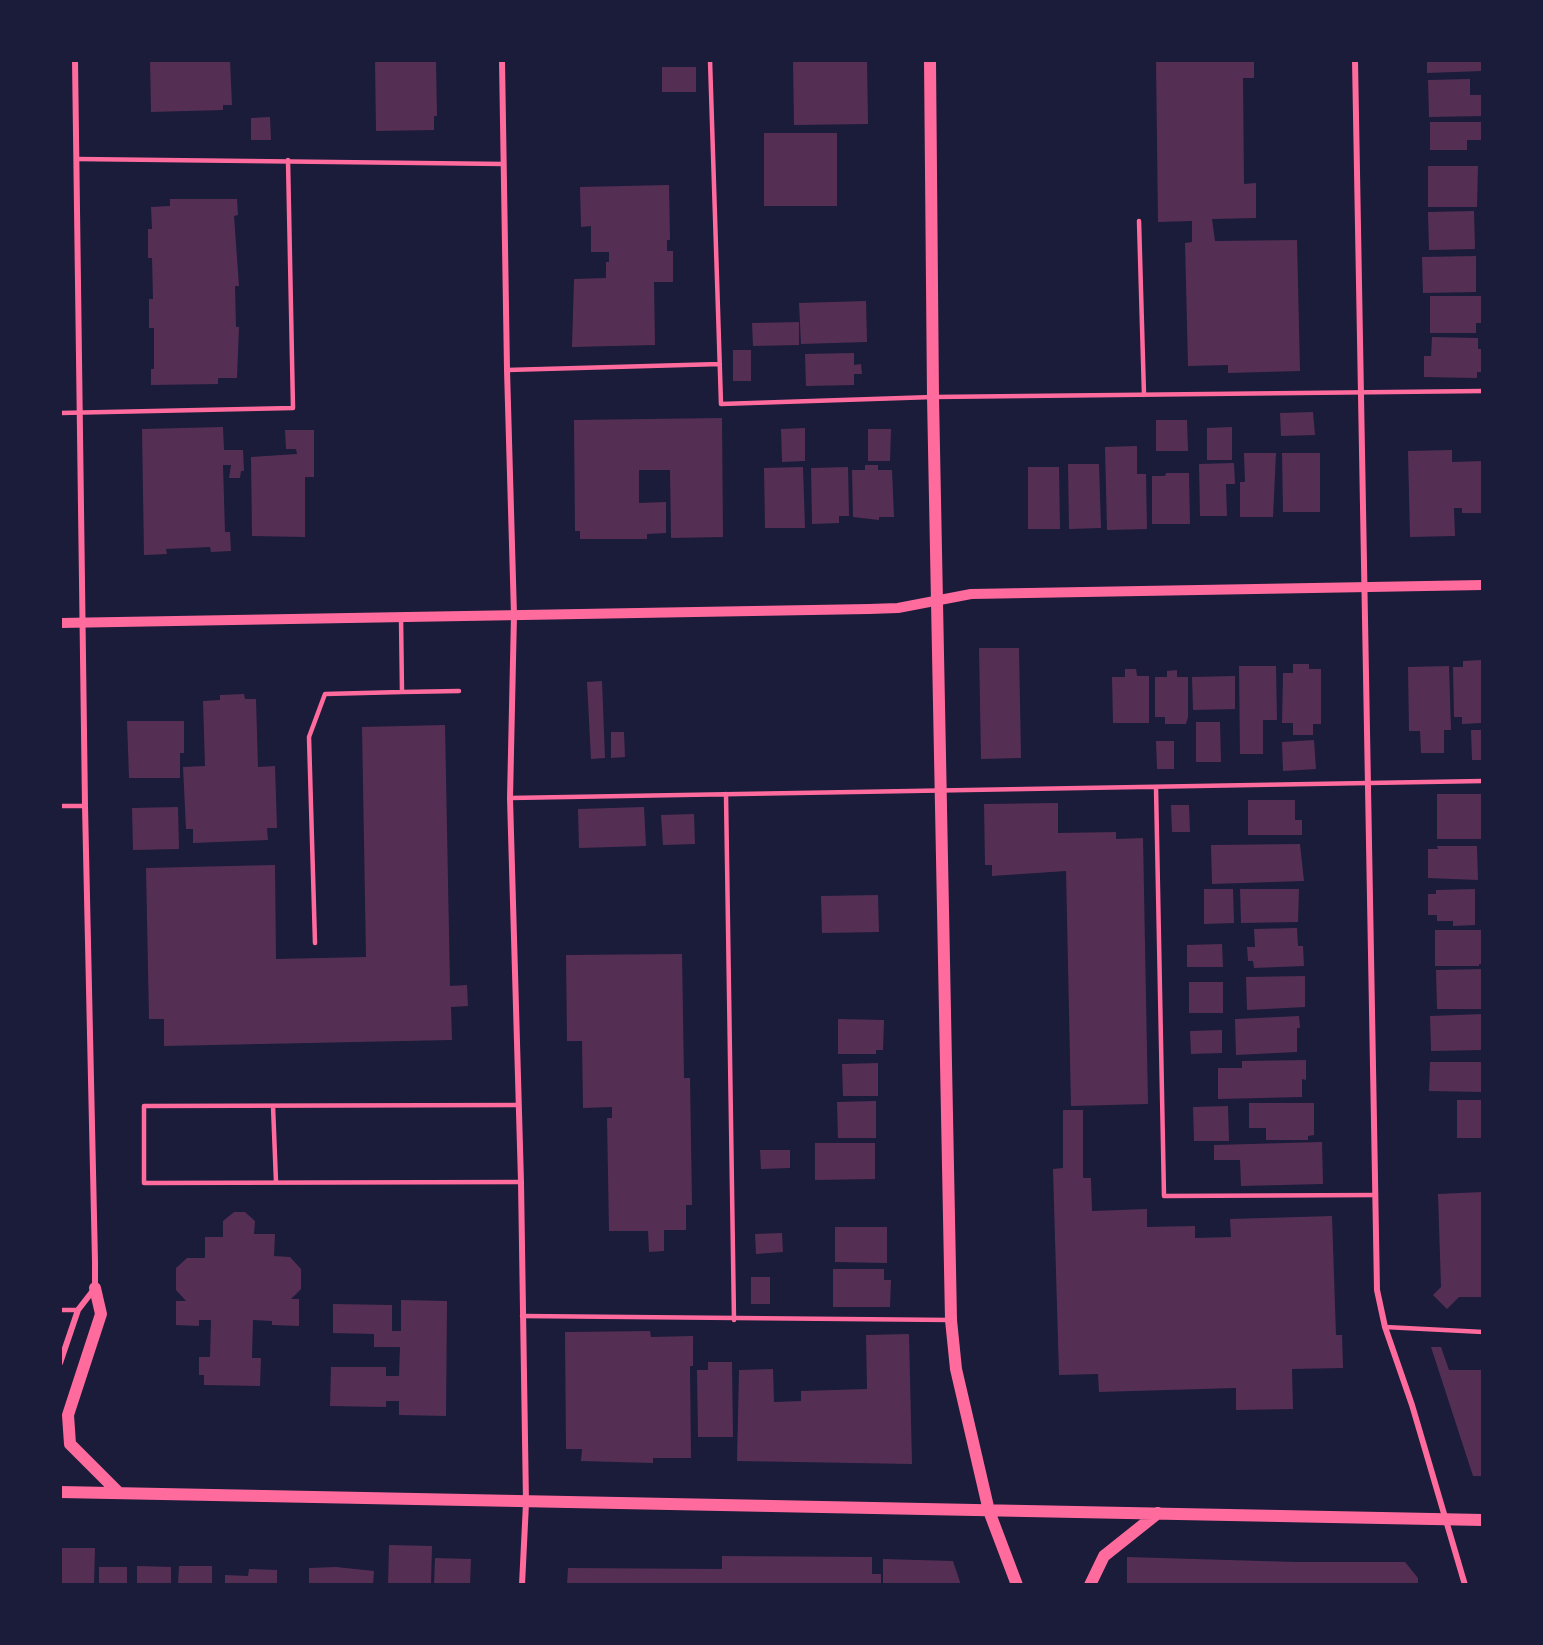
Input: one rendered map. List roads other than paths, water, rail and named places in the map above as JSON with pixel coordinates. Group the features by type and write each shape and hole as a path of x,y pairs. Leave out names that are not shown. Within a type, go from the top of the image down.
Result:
{"main road":[{"path":"930,60 936,599 951,1320 956,1370 989,1511 1017,1585"},
{"path":"95,1288 101,1314 68,1415 70,1444 119,1493"},
{"path":"60,1492 526,1503 1483,1520"},
{"path":"1090,1585 1094,1570 1104,1556 1158,1513"}],"street":[{"path":"60,1363 78,1310 95,1288 85,806 82,412 75,60"},
{"path":"502,60 514,615 510,798 521,1182 526,1503 522,1585"},
{"path":"1355,60 1360,394 1370,783 1377,1290 1385,1328 1412,1405 1465,1585"},
{"path":"60,623 869,609 898,608 936,599 980,593 1483,585"}],"lane":[{"path":"711,60 721,404 933,397 1483,392"},
{"path":"77,159 504,164"},
{"path":"60,412 293,408 288,160"},
{"path":"1139,221 1144,395"},
{"path":"507,370 720,364"},
{"path":"401,618 402,692"},
{"path":"315,943 309,737 325,694 459,691"},
{"path":"510,798 1483,781"},
{"path":"1156,787 1164,1196 1376,1196"},
{"path":"726,794 734,1320"},
{"path":"60,806 85,806"},
{"path":"519,1105 144,1106 144,1183 521,1182"},
{"path":"273,1106 276,1182"},
{"path":"60,1310 78,1310"},
{"path":"522,1316 734,1320 951,1320"},
{"path":"1385,1328 1483,1332"}]}
